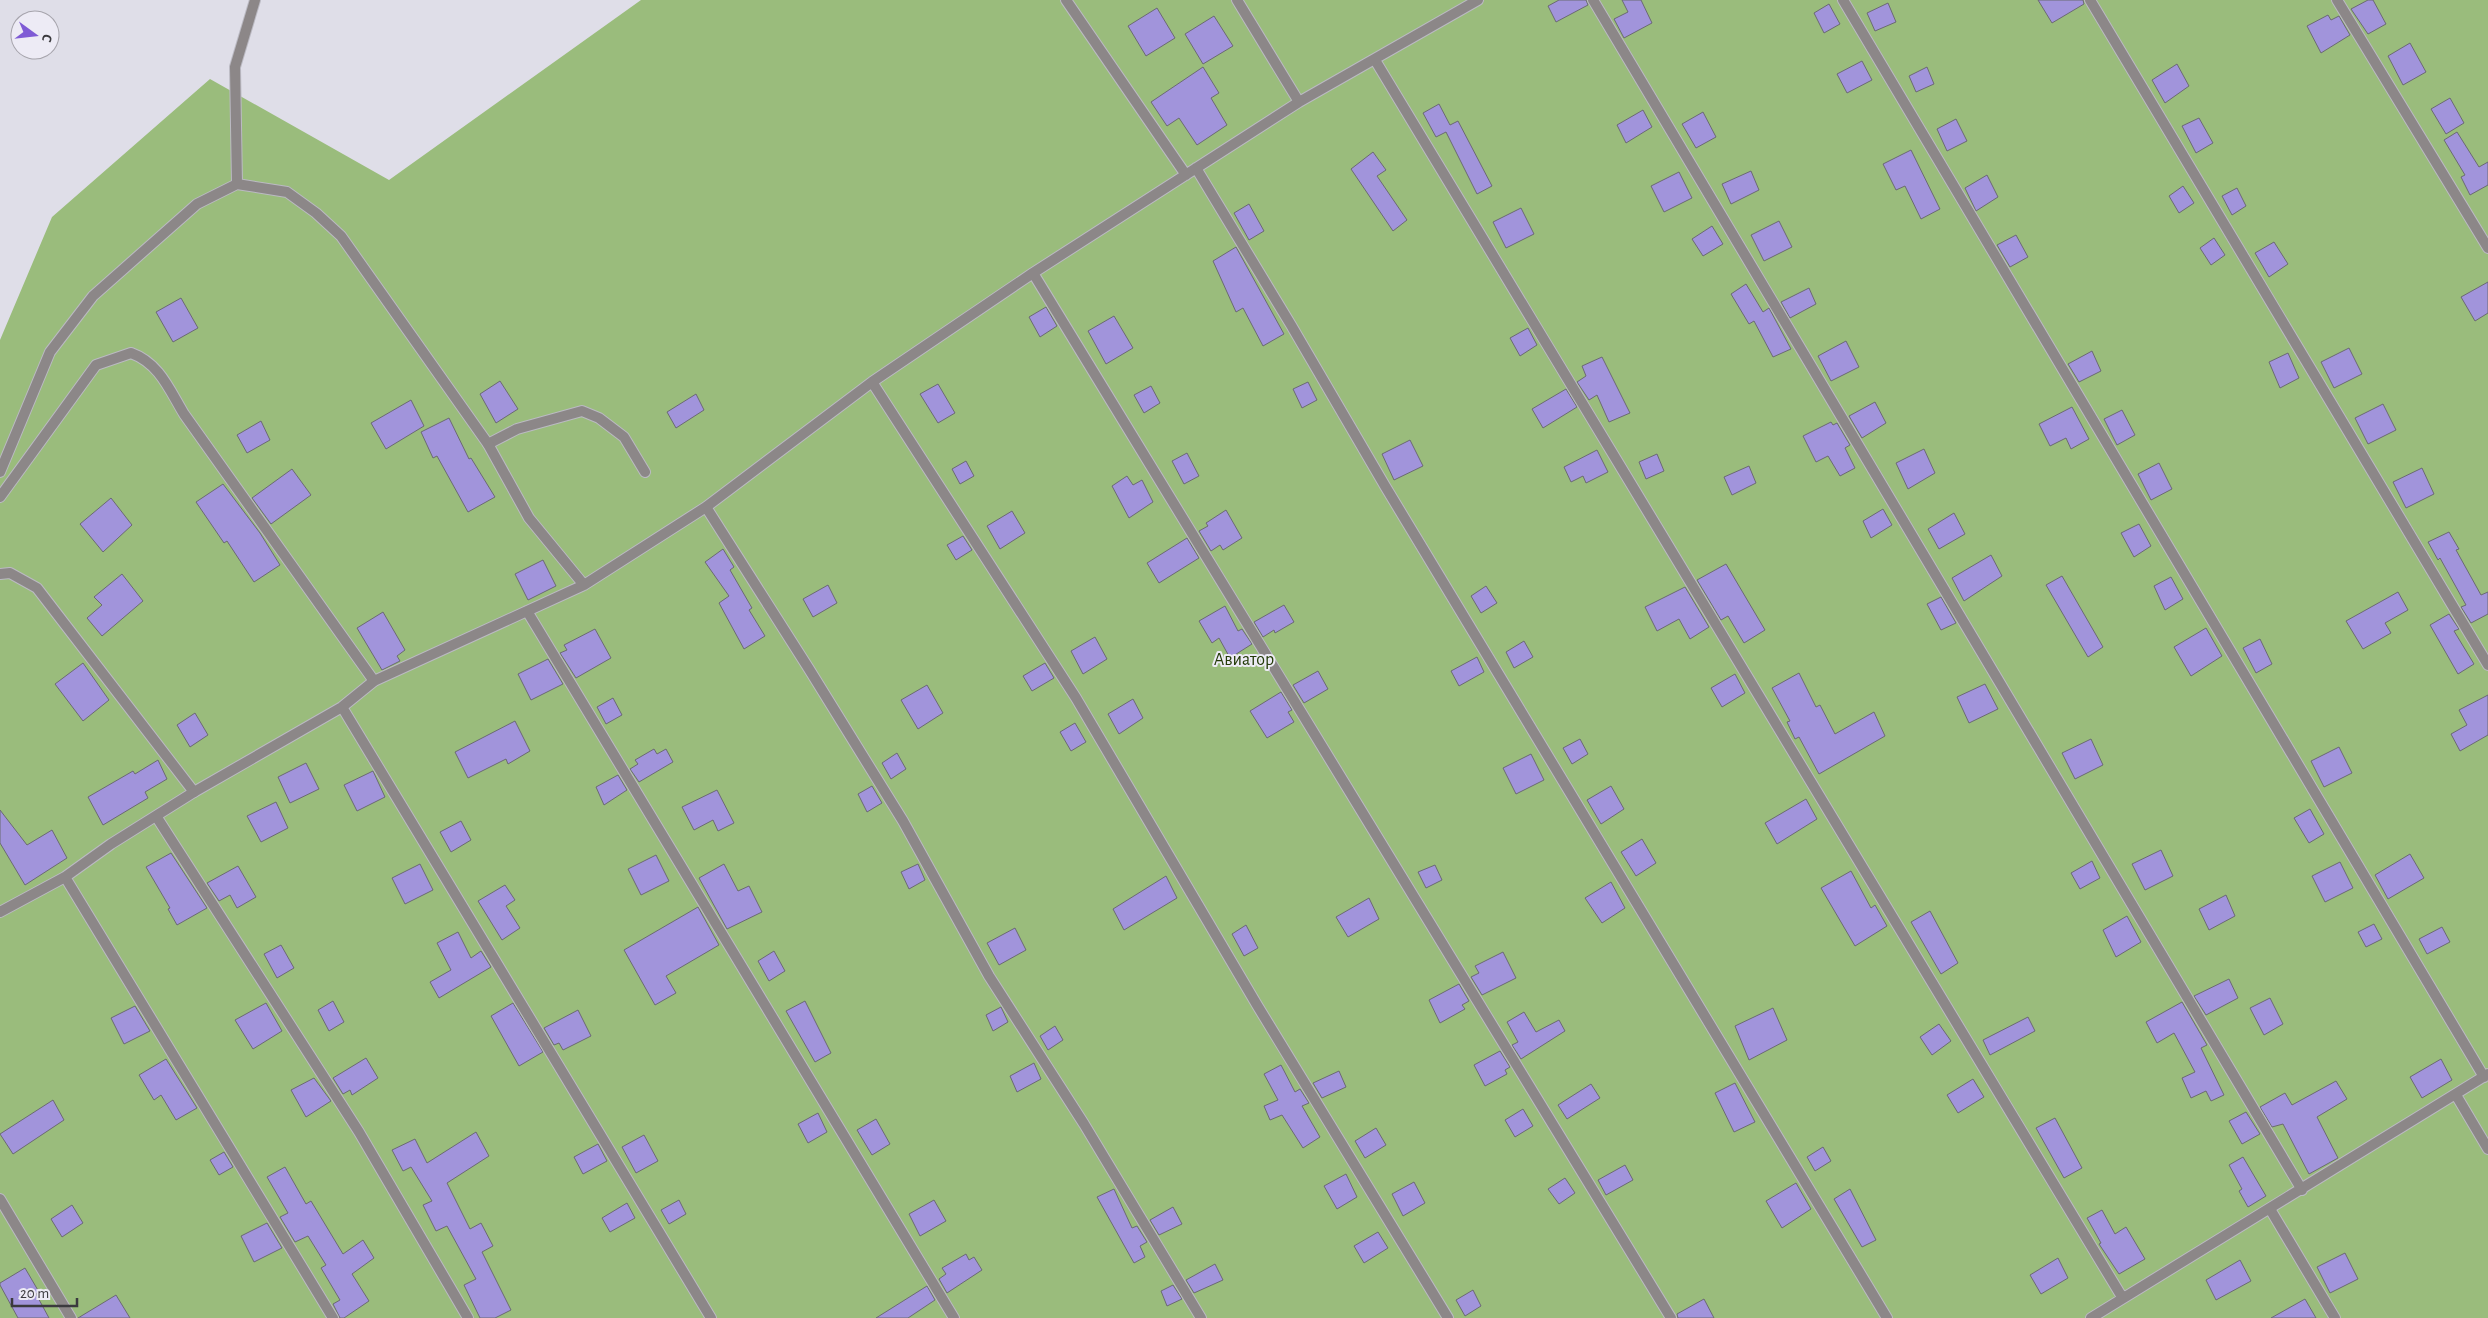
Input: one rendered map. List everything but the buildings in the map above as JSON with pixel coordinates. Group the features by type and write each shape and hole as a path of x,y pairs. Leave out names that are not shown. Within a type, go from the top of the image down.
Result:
{"street":[{"path":"237,184 235,66 255,0"},
{"path":"1066,0 1186,175"},
{"path":"1238,0 1299,102"},
{"path":"0,912 65,877 111,844 194,792 342,707 374,681 584,585 706,507 872,382 1033,273 1299,102 1375,60 1464,4 1478,0"},
{"path":"1593,0 2302,1190"},
{"path":"1843,0 2486,1075 2302,1190 2122,1297 2091,1318"},
{"path":"2090,0 2488,665"},
{"path":"2337,0 2488,248"},
{"path":"1375,60 2122,1297"},
{"path":"1196,168 1385,486 1887,1318"},
{"path":"0,472 50,352 93,296 197,204 237,184 288,192 316,213 341,236 488,444 528,518 584,585"},
{"path":"1033,273 1671,1318"},
{"path":"0,497 96,366 130,353 144,358 156,368 184,414 374,681"},
{"path":"872,382 1076,698 1257,1005 1448,1318"},
{"path":"488,444 517,429 582,411 600,418 624,438 645,472"},
{"path":"706,507 820,686 903,822 989,976 1084,1124 1201,1318"},
{"path":"0,574 10,573 37,588 194,792"},
{"path":"527,611 954,1318"},
{"path":"342,707 711,1318"},
{"path":"156,816 359,1132 468,1318"},
{"path":"65,877 333,1318"},
{"path":"2456,1095 2488,1149"},
{"path":"0,1199 72,1318"},
{"path":"2270,1209 2335,1318"}],"green space":[{"name":"Авиатор","path":"641,0 2488,0 2488,1318 0,1318 0,340 52,217 210,79 389,180"}]}
